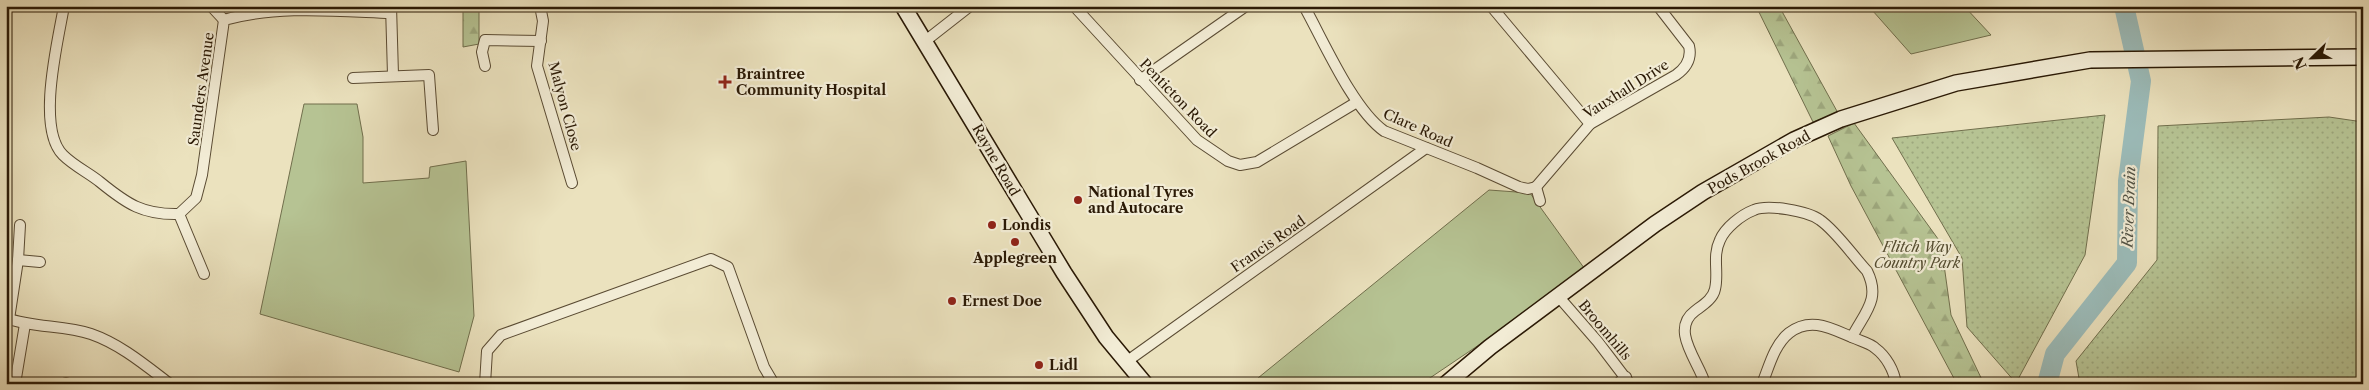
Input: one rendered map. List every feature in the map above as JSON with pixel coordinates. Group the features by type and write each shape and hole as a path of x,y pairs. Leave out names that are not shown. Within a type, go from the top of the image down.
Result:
{"main road":[{"name":"Rayne Road","path":"903,6 1064,273 1126,362 1145,384"},
{"name":"Pods Brook Road","path":"1446,384 1490,347 1654,224 1703,192 1794,140 1841,119 1956,83 2095,60 2363,57"}],"street":[{"path":"64,6 49,103 52,132 62,154 125,203 156,214 179,214 204,274"},
{"path":"211,6 224,20"},
{"name":"Malyon Close","path":"540,6 544,21 537,66 573,168 572,183"},
{"path":"924,42 970,6"},
{"name":"Penticton Road","path":"1074,6 1197,140 1215,154 1240,166 1257,162 1271,155 1357,102"},
{"path":"1140,80 1246,6"},
{"name":"Clare Road","path":"1304,6 1357,102 1371,122 1384,131 1519,187 1528,189 1536,187"},
{"path":"1491,6 1590,124"},
{"name":"Vauxhall Drive","path":"1536,187 1590,124 1682,70 1691,53 1679,33 1658,6"},
{"name":"Saunders Avenue","path":"179,214 196,198 202,175 224,20 243,15 290,12 391,10 393,75"},
{"path":"485,66 482,52 485,40 541,41"},
{"path":"353,78 429,75 433,130"},
{"name":"Francis Road","path":"1126,362 1426,148"},
{"path":"1536,187 1540,201"},
{"path":"1706,384 1687,346 1686,325 1691,314 1710,299 1715,292 1716,253 1720,240 1726,231 1754,210 1778,209 1811,214 1822,221 1867,271 1871,279 1874,296 1852,337"},
{"path":"20,225 18,260 7,318 25,324 89,333 134,357 170,384"},
{"path":"485,384 487,351 501,335 711,259 728,267 764,367 774,384"},
{"path":"18,260 40,262"},
{"name":"Broomhills","path":"1558,296 1628,380"},
{"path":"15,384 25,324"},
{"path":"1762,384 1777,346 1791,332 1813,324 1820,324 1875,347 1891,366 1896,384"},
{"path":"1617,384 1628,380"}],"green space":[{"path":"463,6 479,6 479,44 463,47"},
{"path":"1756,6 1779,6 1838,113 1813,122"},
{"path":"1876,6 1964,6 1991,35 1911,54 1872,10"},
{"path":"304,104 357,104 363,137 363,183 429,178 430,167 466,161 474,316 459,372 260,314"},
{"path":"2105,115 2085,255 2016,383 1967,327 1962,258 1892,138"},
{"path":"2329,117 2363,122 2363,384 2080,384 2076,361 2157,260 2158,126"},
{"name":"Flitch Way Country Park","path":"1854,123 1941,243 1951,315 1984,384 1957,384 1851,186 1828,136"},
{"path":"1489,190 1530,193 1587,272 1421,384 1262,384 1258,378"}],"waterway":[{"name":"River Brain","path":"2047,384 2055,354 2127,263 2128,181 2141,81 2124,6"}],"place":[{"name":"Braintree Community Hospital","path":"725,82"},
{"name":"National Tyres and Autocare","path":"1078,200"},
{"name":"Londis","path":"992,225"},
{"name":"Applegreen","path":"1015,242"},
{"name":"Ernest Doe","path":"952,301"},
{"name":"Lidl","path":"1039,365"}]}
